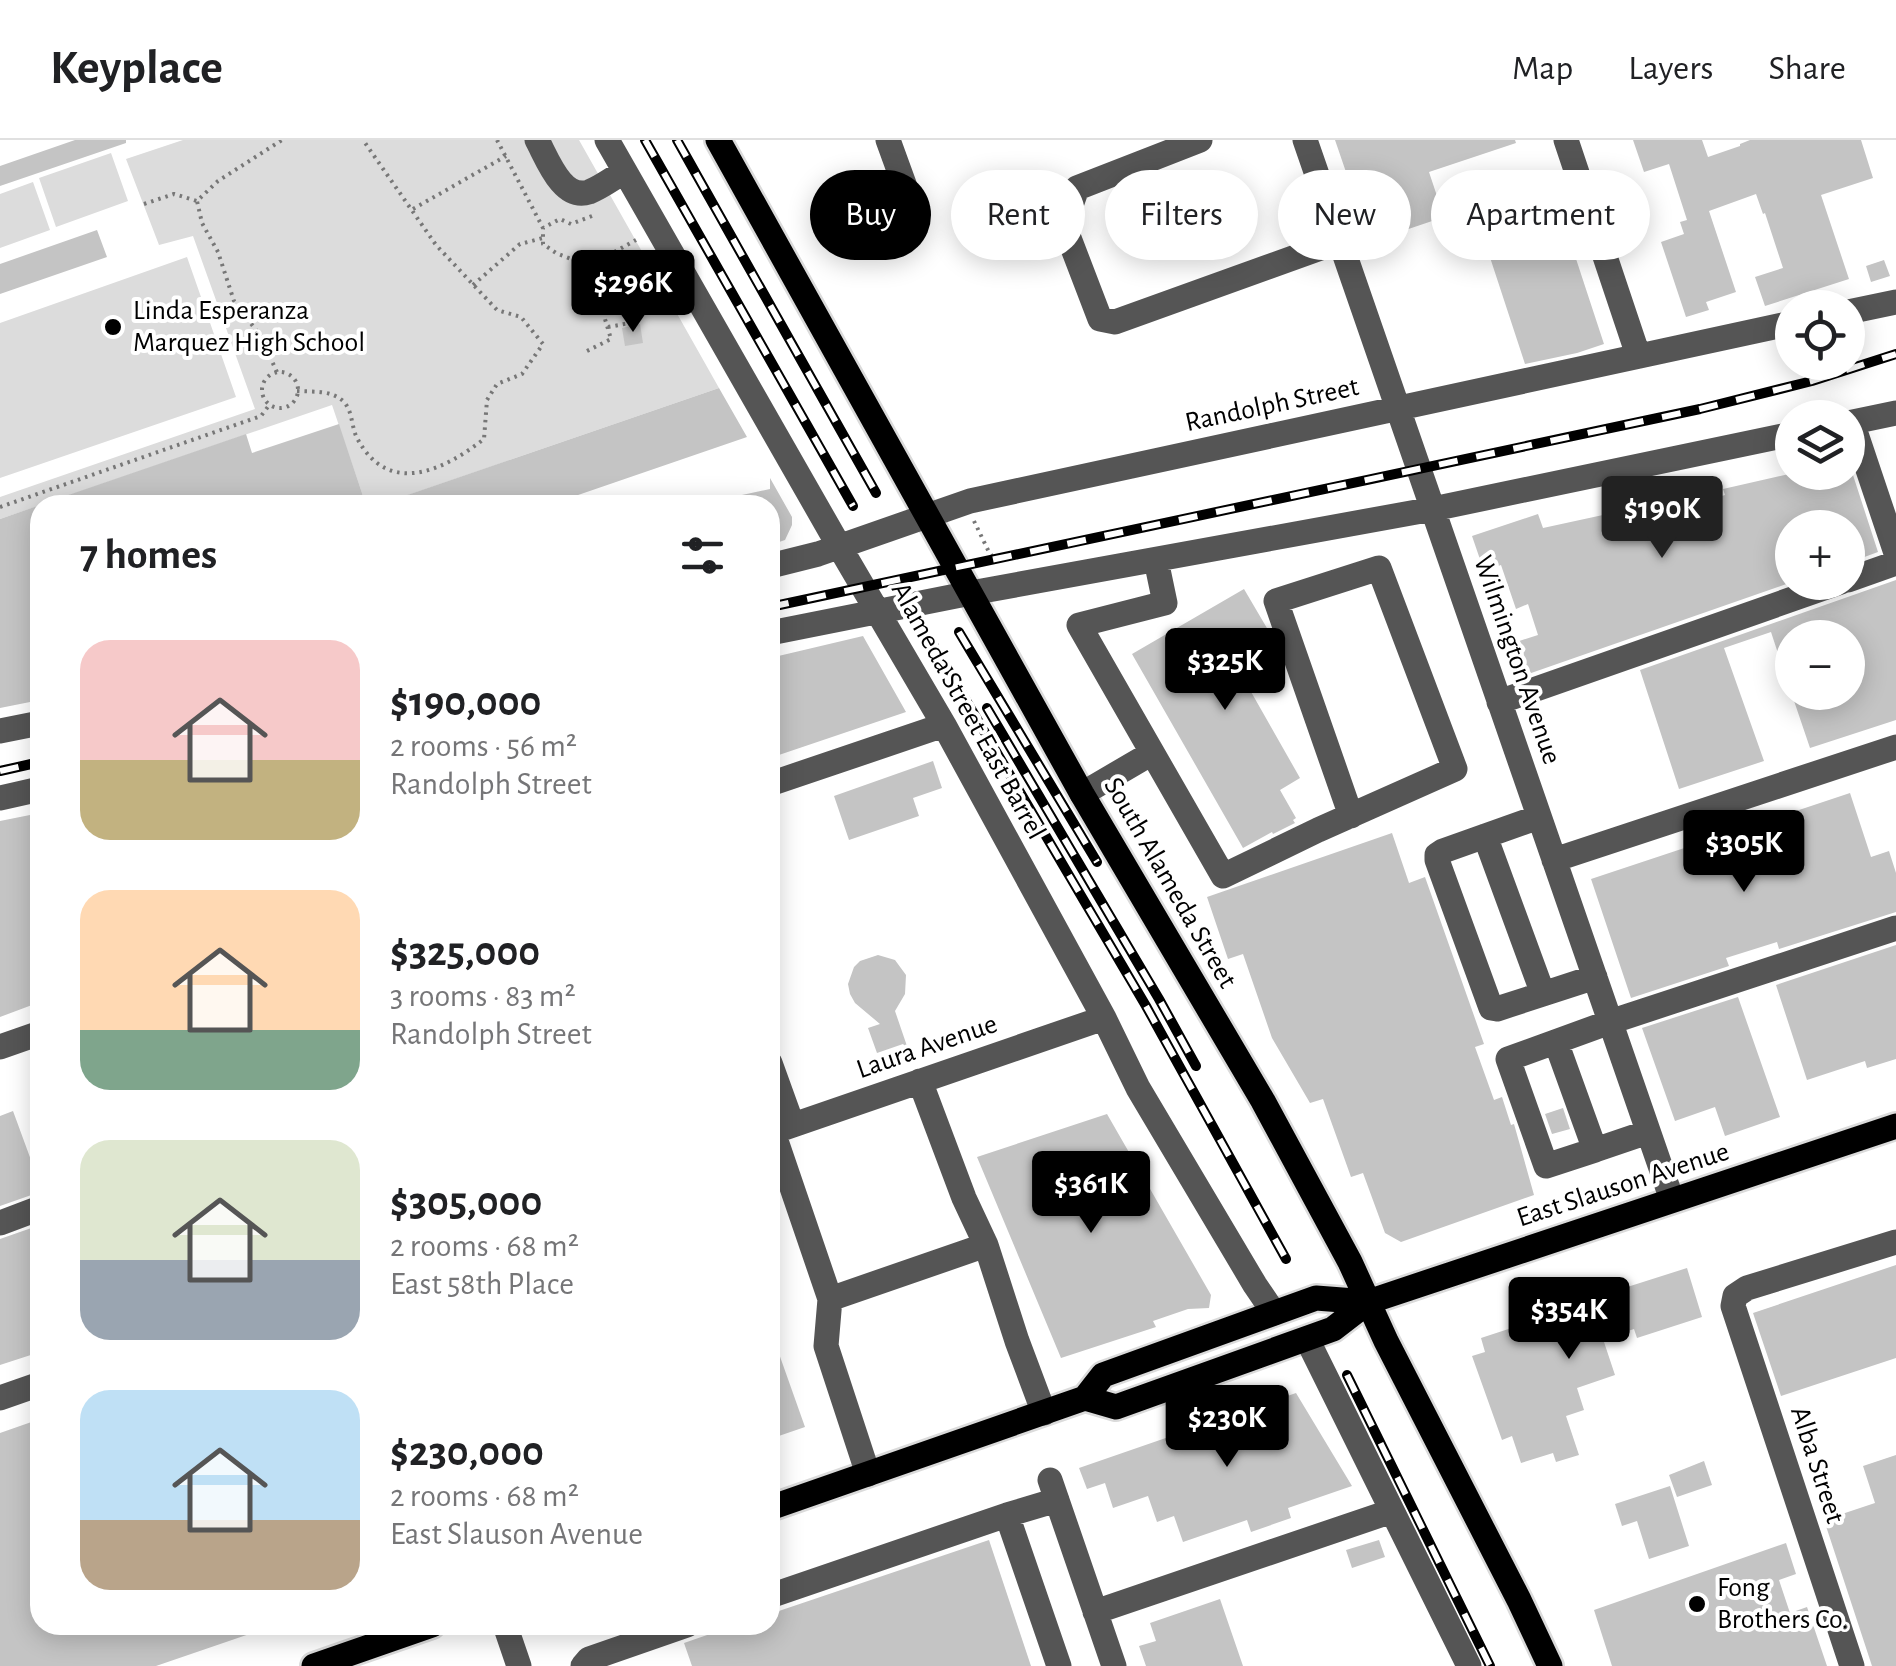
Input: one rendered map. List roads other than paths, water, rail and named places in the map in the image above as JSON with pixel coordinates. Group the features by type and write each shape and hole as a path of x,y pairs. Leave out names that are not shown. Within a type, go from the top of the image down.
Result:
{"main road":[{"name":"South Alameda Street","path":"718,140 1082,794 1263,1101 1350,1262 1550,1666"},
{"name":"East Slauson Avenue","path":"1086,1398 1116,1407 1333,1329 1368,1302 1896,1126"},
{"name":"East Slauson Avenue","path":"780,1505 1086,1398 1103,1375 1316,1298 1368,1302"},
{"path":"314,1666 376,1635"}],"street":[{"path":"537,140 560,183 581,193 624,172"},
{"name":"Alameda Street East Barrel","path":"606,140 944,725 1104,1018 1138,1088 1274,1313"},
{"path":"888,140 899,170"},
{"path":"1200,140 1077,188 1064,225 1100,319 1116,322 1287,260"},
{"name":"Wilmington Avenue","path":"1305,140 1315,170"},
{"path":"1566,140 1638,355"},
{"name":"Wilmington Avenue","path":"1347,260 1672,1200"},
{"path":"1865,308 1896,302"},
{"name":"Randolph Street","path":"780,564 970,501 1775,327"},
{"path":"1865,419 1896,412"},
{"path":"780,631 1433,509 1775,438"},
{"path":"1865,465 1896,553"},
{"path":"1156,560 1166,603 1078,625 1223,876 1455,769 1379,568 1276,601 1351,816"},
{"path":"1865,575 1896,564"},
{"path":"1499,702 1792,600"},
{"path":"0,732 30,725"},
{"path":"780,781 944,725"},
{"path":"1554,860 1896,747"},
{"path":"1082,794 1152,752"},
{"path":"0,798 30,791"},
{"path":"1539,817 1443,851 1437,860 1492,1008 1594,977"},
{"path":"1485,836 1543,994"},
{"path":"1648,1132 1546,1166 1508,1059 1896,928"},
{"name":"Laura Avenue","path":"780,1129 1104,1018"},
{"path":"0,1047 30,1037"},
{"path":"1556,1042 1595,1150"},
{"path":"920,1081 986,1245 1044,1413"},
{"path":"780,1137 830,1300 826,1346 868,1474"},
{"path":"0,1222 30,1212"},
{"name":"Alba Street","path":"1852,1666 1733,1306 1735,1296 1747,1288 1896,1242"},
{"path":"830,1300 986,1245"},
{"path":"1307,1339 1469,1666"},
{"path":"0,1398 30,1388"},
{"path":"780,1593 1007,1515 1053,1490 1114,1666"},
{"path":"1095,1612 1392,1511"},
{"path":"1007,1515 1059,1666"},
{"path":"508,1635 519,1666"},
{"path":"588,1664 662,1635"}],"railway":[{"path":"645,140 853,506"},
{"path":"677,140 876,493"},
{"path":"780,605 1700,409 1812,381 1896,354"},
{"path":"959,632 1097,862"},
{"path":"934,646 1146,1006 1286,1259"},
{"path":"987,708 1196,1066"},
{"path":"0,771 30,764"},
{"path":"1347,1375 1490,1666"}],"place":[{"name":"Linda Esperanza Marquez High School","path":"113,327"},
{"name":"Fong Brothers Co.","path":"1697,1604"}]}
